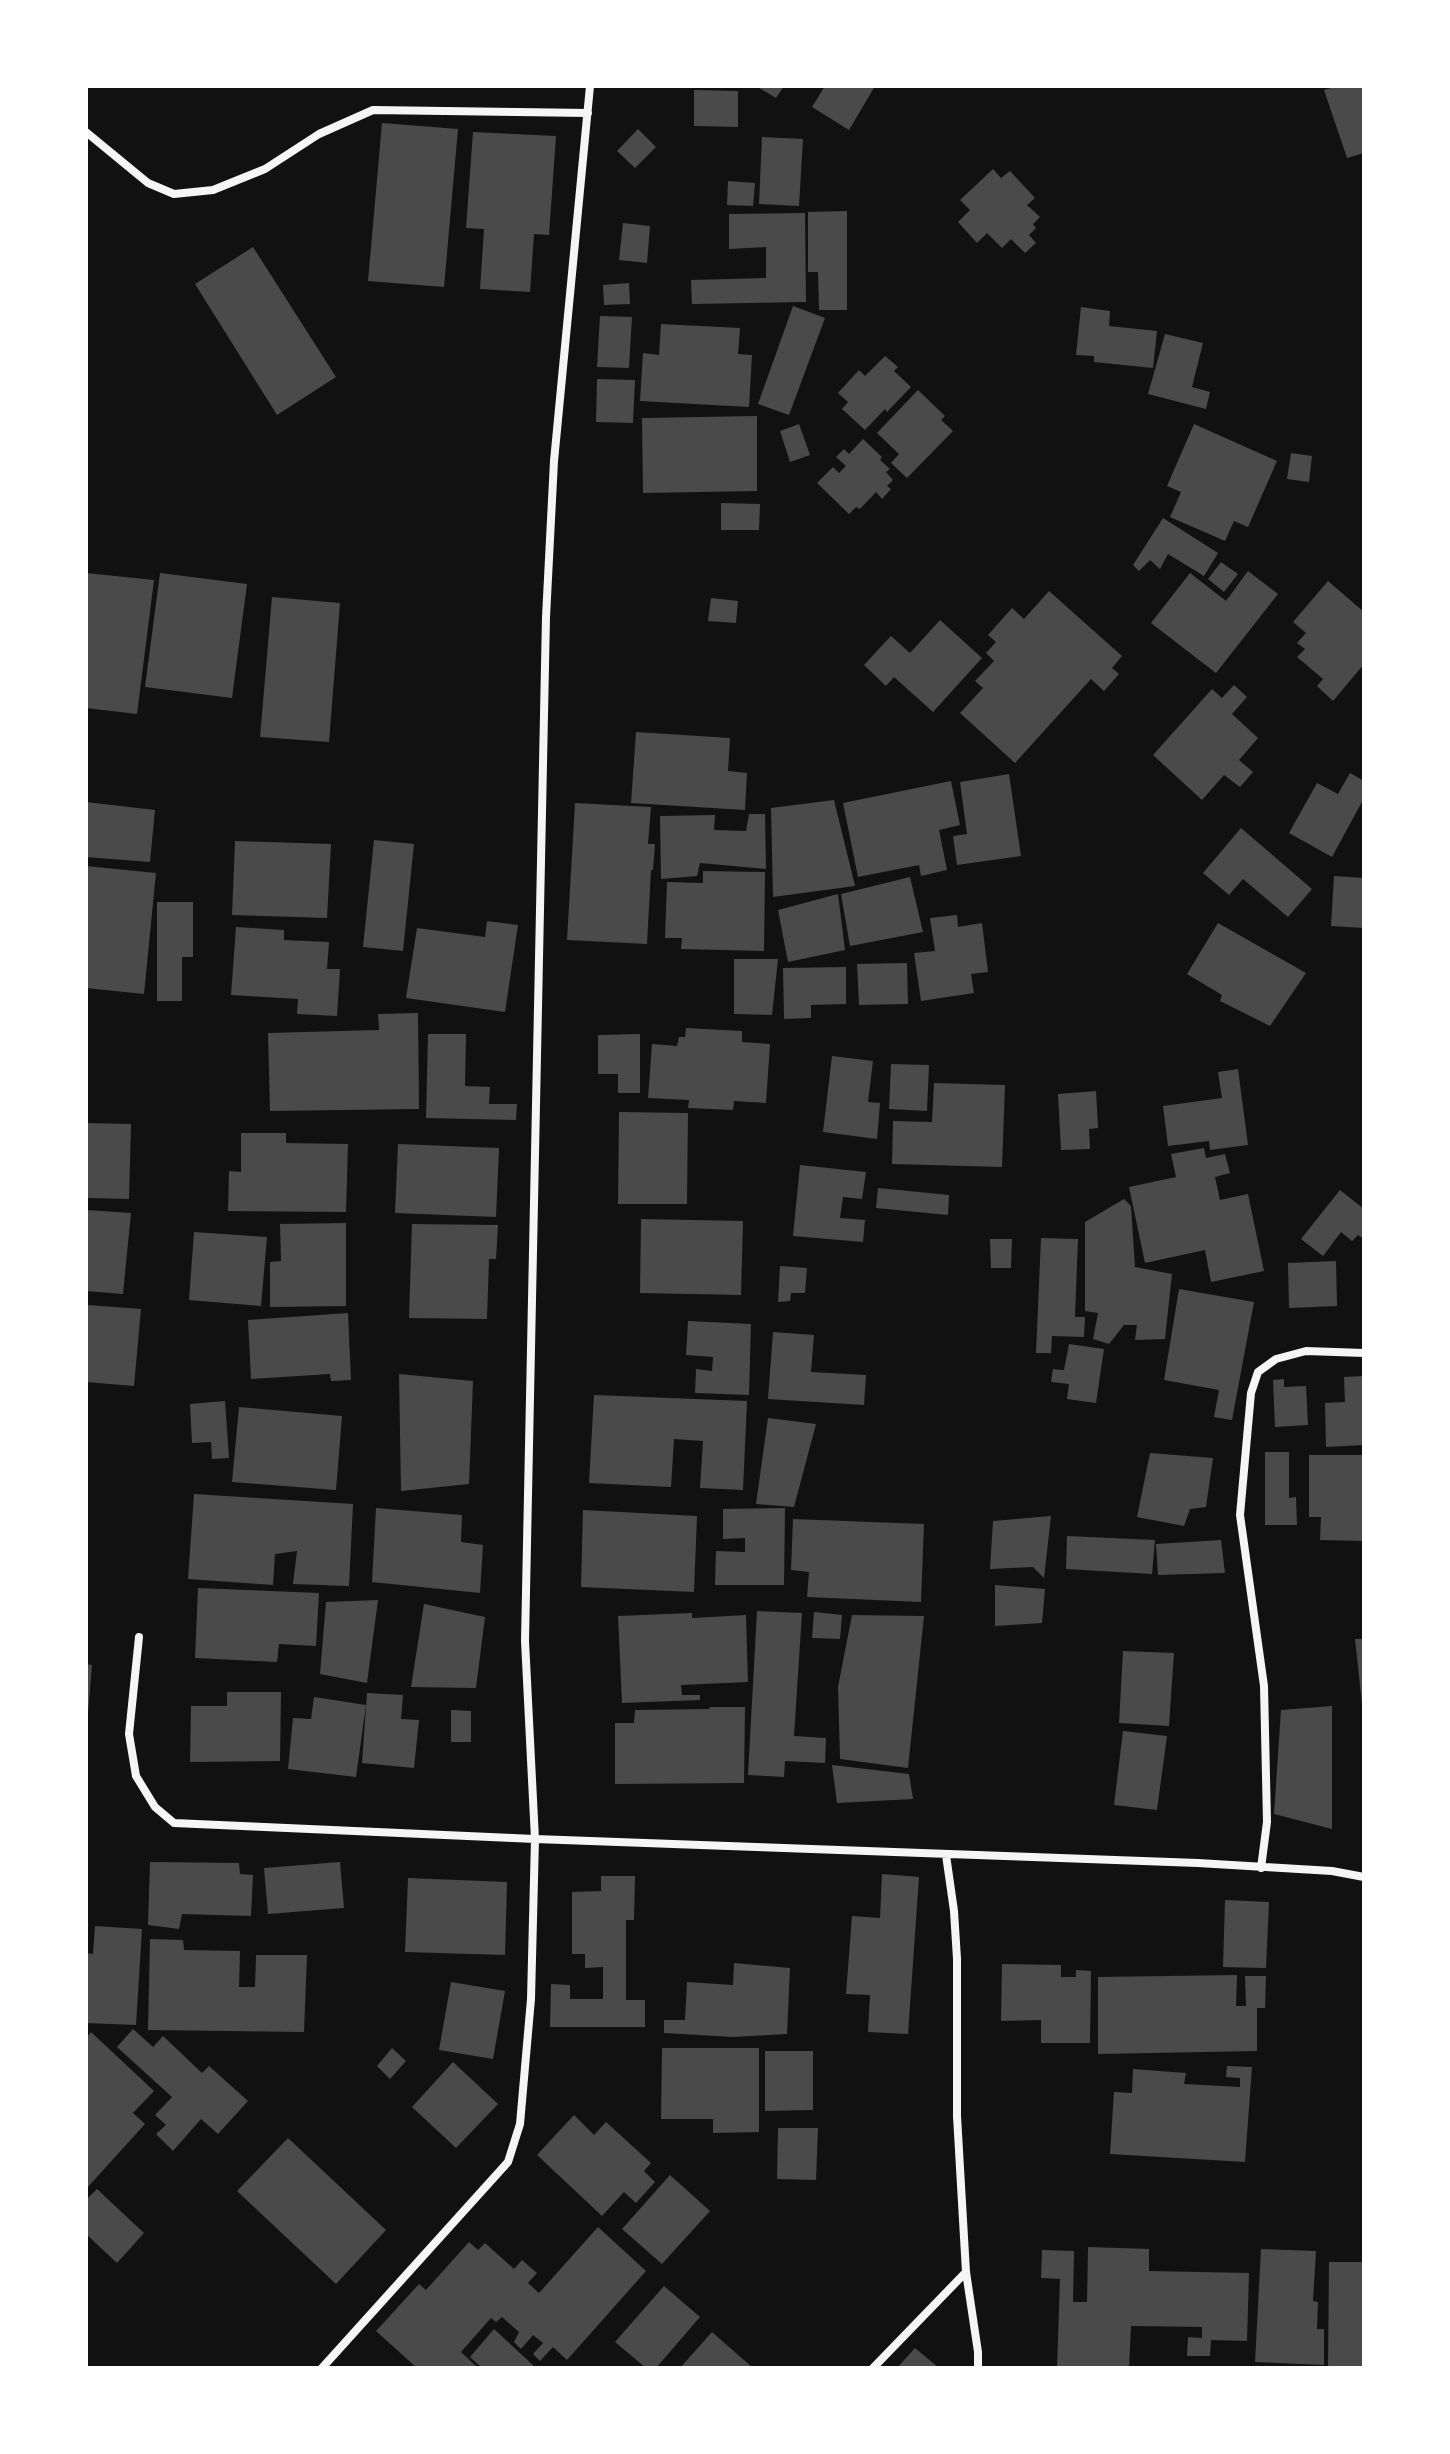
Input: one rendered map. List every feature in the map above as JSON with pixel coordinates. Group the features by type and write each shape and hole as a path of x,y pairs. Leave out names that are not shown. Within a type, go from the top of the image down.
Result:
{"street":[{"path":"322,2368 508,2162 520,2124 531,1999 535,1839 525,1641 546,617 554,461 590,86"},
{"path":"86,132 148,183 174,194 213,190 265,169 319,134 373,110 588,113"},
{"path":"1261,1868 1267,1822 1264,1686 1240,1515 1251,1393 1258,1372 1276,1359 1306,1351 1364,1353"},
{"path":"139,1637 129,1734 136,1776 155,1807 174,1823 1332,1871 1364,1877"},
{"path":"946,1855 957,1959 957,2116 966,2272 978,2368"},
{"path":"873,2368 966,2272"}],"building":[{"path":"756,86 784,86 776,98"},
{"path":"825,86 875,86 849,130 812,107"},
{"path":"1338,86 1364,86 1364,153 1347,158 1324,90"},
{"path":"694,90 738,91 738,127 694,126"},
{"path":"382,123 458,129 444,287 368,281"},
{"path":"638,129 656,147 635,168 617,151"},
{"path":"473,132 556,136 549,235 534,234 530,292 480,289 484,229 466,228"},
{"path":"762,137 803,139 799,206 759,204"},
{"path":"993,169 1001,178 1010,171 1035,198 1027,205 1040,217 1029,235 1036,243 1025,253 1011,239 1002,248 987,233 977,243 958,222 970,210 960,200"},
{"path":"728,181 755,183 753,206 727,205"},
{"path":"847,211 847,310 819,310 818,272 808,272 808,212"},
{"path":"805,213 806,302 692,304 691,280 766,278 766,247 729,249 729,214"},
{"path":"623,223 650,226 647,263 619,260"},
{"path":"253,247 336,377 277,415 195,284"},
{"path":"629,283 630,304 604,305 603,285"},
{"path":"793,306 825,318 789,415 758,404"},
{"path":"1081,307 1110,311 1109,326 1157,331 1153,368 1094,362 1094,356 1076,355"},
{"path":"600,316 632,317 629,368 597,367"},
{"path":"661,324 740,328 738,354 752,355 749,407 640,401 643,353 659,355"},
{"path":"1165,334 1203,343 1192,387 1210,392 1206,409 1148,394"},
{"path":"885,356 898,367 894,371 911,387 865,430 842,409 848,402 838,393 859,370 865,376"},
{"path":"597,379 635,380 633,423 596,422"},
{"path":"918,390 945,416 941,420 953,431 907,478 891,463 899,454 877,433"},
{"path":"757,416 757,491 643,493 642,418"},
{"path":"799,424 810,455 790,462 780,431"},
{"path":"1194,424 1277,461 1248,527 1234,521 1225,541 1170,517 1181,492 1167,486"},
{"path":"863,439 882,457 880,460 890,469 886,472 893,480 887,486 891,489 882,499 876,492 860,509 856,507 849,514 817,483 833,467 839,473 846,466 836,457 844,449 849,454"},
{"path":"1291,453 1312,456 1309,482 1287,479"},
{"path":"721,503 760,504 759,530 721,530"},
{"path":"1163,518 1218,553 1204,576 1168,554 1160,569 1150,560 1139,571 1133,565"},
{"path":"1221,562 1238,574 1224,592 1208,579"},
{"path":"1248,571 1278,594 1216,673 1151,623 1190,573 1226,601"},
{"path":"86,573 154,580 137,714 86,708"},
{"path":"160,573 247,584 232,698 145,687"},
{"path":"1328,581 1364,612 1364,664 1333,701 1317,686 1323,679 1297,657 1305,649 1297,643 1306,633 1293,622"},
{"path":"1049,591 1122,656 1112,668 1119,674 1104,691 1091,679 1015,763 960,713 983,688 975,681 994,661 986,653 996,642 988,635 1012,608 1024,619"},
{"path":"272,597 340,603 329,742 260,737"},
{"path":"711,598 738,601 736,623 708,621"},
{"path":"940,620 982,658 933,712 894,677 886,686 864,665 891,636 910,653"},
{"path":"1234,685 1247,697 1232,714 1258,738 1239,760 1253,772 1240,787 1224,775 1202,800 1153,755 1212,689 1222,698"},
{"path":"636,732 730,738 728,771 747,773 745,810 631,803"},
{"path":"1350,773 1364,781 1364,798 1332,857 1289,833 1317,783 1338,794"},
{"path":"1009,774 1021,856 957,865 953,836 967,834 960,782"},
{"path":"951,781 960,825 939,830 947,870 921,876 919,865 858,877 843,803"},
{"path":"834,800 855,886 773,897 771,808"},
{"path":"86,802 155,810 150,862 86,857"},
{"path":"575,803 651,807 648,844 655,844 647,944 567,940"},
{"path":"749,814 765,814 766,869 700,863 697,876 661,879 660,816 715,815 714,830 746,831"},
{"path":"1241,828 1312,889 1288,917 1243,879 1229,895 1203,873"},
{"path":"374,840 414,844 403,951 363,947"},
{"path":"235,841 331,844 327,918 232,915"},
{"path":"86,866 156,873 144,994 86,988"},
{"path":"703,871 765,872 764,951 681,949 682,938 665,938 667,882 703,883"},
{"path":"1334,876 1364,878 1364,928 1331,926"},
{"path":"910,877 923,932 850,946 841,894"},
{"path":"838,894 845,950 788,962 778,910"},
{"path":"157,902 193,902 193,957 182,957 182,1001 157,1001"},
{"path":"957,915 958,927 982,923 988,972 971,974 974,993 921,1001 914,953 935,951 930,918"},
{"path":"487,921 518,925 505,1012 406,998 417,928 485,937"},
{"path":"1218,923 1306,973 1270,1026 1220,1001 1222,995 1187,974"},
{"path":"236,927 284,930 284,940 329,942 327,969 340,969 337,1016 297,1014 298,999 231,995"},
{"path":"734,959 778,959 772,1015 734,1014"},
{"path":"907,963 908,1004 859,1005 857,964"},
{"path":"846,967 846,1004 811,1005 811,1018 784,1019 783,968"},
{"path":"418,1013 419,1109 270,1111 268,1033 379,1030 378,1014"},
{"path":"686,1028 742,1031 742,1042 770,1044 766,1103 734,1101 733,1110 688,1108 689,1100 648,1098 652,1044 677,1046 679,1037 685,1037"},
{"path":"428,1034 466,1034 465,1086 490,1087 489,1104 517,1104 516,1120 426,1118"},
{"path":"640,1034 640,1093 618,1093 618,1074 598,1074 598,1035"},
{"path":"832,1056 873,1061 868,1102 880,1103 877,1139 823,1132"},
{"path":"891,1064 929,1065 927,1111 889,1109"},
{"path":"1238,1069 1248,1145 1210,1150 1209,1141 1168,1146 1163,1106 1222,1098 1218,1072"},
{"path":"934,1083 1005,1085 1002,1167 892,1164 893,1121 932,1122"},
{"path":"1096,1091 1098,1128 1089,1129 1090,1149 1061,1150 1058,1094"},
{"path":"619,1112 688,1113 687,1204 618,1204"},
{"path":"86,1123 131,1124 129,1199 86,1198"},
{"path":"241,1133 286,1133 286,1143 348,1144 346,1212 228,1211 229,1171 241,1172"},
{"path":"398,1144 499,1148 496,1217 395,1213"},
{"path":"1204,1148 1206,1158 1225,1154 1230,1173 1215,1177 1220,1200 1248,1194 1264,1271 1211,1282 1205,1250 1145,1263 1129,1187 1176,1177 1171,1154"},
{"path":"800,1165 866,1172 862,1199 843,1197 840,1218 865,1220 863,1242 793,1236"},
{"path":"878,1188 949,1195 948,1215 876,1208"},
{"path":"1340,1190 1364,1209 1364,1239 1358,1235 1352,1241 1341,1232 1323,1256 1301,1239"},
{"path":"1124,1199 1131,1206 1135,1267 1172,1274 1165,1339 1135,1340 1137,1325 1124,1325 1109,1344 1093,1339 1098,1313 1085,1311 1085,1222"},
{"path":"86,1210 131,1213 123,1294 86,1291"},
{"path":"641,1219 743,1221 741,1295 640,1293"},
{"path":"346,1223 346,1306 270,1307 270,1262 281,1261 280,1224"},
{"path":"412,1224 498,1225 496,1259 489,1259 487,1319 409,1318"},
{"path":"194,1232 267,1237 261,1306 189,1300"},
{"path":"1041,1238 1078,1239 1075,1317 1085,1317 1084,1337 1052,1336 1051,1353 1036,1353"},
{"path":"990,1239 1012,1239 1011,1268 991,1268"},
{"path":"1336,1261 1337,1306 1289,1308 1288,1263"},
{"path":"780,1266 807,1268 805,1293 791,1293 790,1301 778,1302"},
{"path":"1179,1289 1254,1302 1232,1420 1214,1417 1219,1390 1164,1380"},
{"path":"88,1305 141,1309 134,1386 86,1382"},
{"path":"348,1313 351,1380 331,1381 330,1374 251,1379 248,1320"},
{"path":"688,1321 751,1324 749,1395 695,1393 696,1369 712,1371 713,1357 686,1355"},
{"path":"773,1332 814,1335 811,1372 866,1375 864,1405 768,1399"},
{"path":"1069,1344 1104,1349 1096,1403 1067,1399 1069,1384 1051,1382 1053,1369 1064,1370"},
{"path":"399,1374 473,1381 469,1484 401,1491"},
{"path":"1364,1376 1364,1445 1326,1447 1325,1403 1345,1402 1344,1377"},
{"path":"1284,1379 1284,1387 1306,1386 1308,1425 1275,1427 1273,1380"},
{"path":"594,1395 747,1401 743,1490 700,1488 703,1441 674,1439 671,1487 589,1483"},
{"path":"225,1401 229,1458 212,1459 211,1442 192,1443 190,1404"},
{"path":"239,1407 342,1416 336,1490 232,1482"},
{"path":"768,1418 816,1424 794,1507 756,1504"},
{"path":"1265,1452 1289,1452 1289,1498 1296,1497 1297,1525 1265,1525"},
{"path":"1150,1453 1213,1458 1206,1507 1190,1509 1184,1526 1137,1517"},
{"path":"1309,1455 1364,1455 1364,1541 1320,1540 1321,1517 1309,1517"},
{"path":"194,1494 353,1504 349,1586 293,1584 297,1551 275,1554 273,1585 188,1579"},
{"path":"376,1508 462,1515 461,1542 483,1545 480,1593 372,1582"},
{"path":"785,1508 784,1585 715,1585 716,1551 745,1552 745,1538 723,1539 723,1509"},
{"path":"583,1510 697,1516 694,1592 581,1587"},
{"path":"1051,1516 1044,1578 1033,1567 990,1569 993,1521"},
{"path":"793,1519 924,1524 921,1602 807,1597 809,1572 791,1570"},
{"path":"1067,1536 1155,1540 1152,1574 1066,1569"},
{"path":"1221,1540 1225,1573 1158,1575 1156,1544"},
{"path":"995,1585 1045,1589 1042,1623 995,1626"},
{"path":"198,1588 319,1593 316,1646 279,1644 277,1662 195,1658"},
{"path":"378,1600 367,1683 320,1674 326,1602"},
{"path":"424,1604 485,1617 476,1688 411,1687"},
{"path":"757,1611 802,1613 794,1736 826,1738 825,1763 785,1761 784,1777 748,1775"},
{"path":"814,1612 842,1615 840,1639 812,1638"},
{"path":"692,1613 692,1618 746,1615 748,1682 681,1685 682,1695 700,1695 700,1700 622,1703 618,1616"},
{"path":"852,1615 924,1616 908,1768 840,1759 838,1687"},
{"path":"1355,1639 1364,1639 1364,1704 1362,1704"},
{"path":"1123,1651 1174,1653 1169,1726 1119,1723"},
{"path":"86,1664 92,1665 88,1714 86,1713"},
{"path":"227,1692 281,1692 280,1761 190,1762 191,1706 227,1706"},
{"path":"367,1693 403,1695 401,1719 419,1720 414,1768 362,1763"},
{"path":"314,1697 366,1705 356,1777 288,1769 293,1718 311,1719"},
{"path":"1332,1706 1332,1829 1274,1814 1281,1710"},
{"path":"745,1707 744,1783 615,1784 615,1723 634,1723 635,1710"},
{"path":"451,1710 471,1711 471,1742 451,1742"},
{"path":"1123,1731 1167,1736 1157,1810 1114,1805"},
{"path":"832,1765 909,1774 913,1799 837,1803"},
{"path":"150,1862 239,1863 240,1874 253,1875 251,1916 182,1914 179,1929 148,1925"},
{"path":"340,1862 344,1908 268,1914 264,1868"},
{"path":"882,1874 919,1877 908,2034 868,2032 870,1995 846,1994 852,1916 880,1918"},
{"path":"601,1876 635,1876 634,1920 626,1920 626,2000 645,2000 645,2027 550,2027 551,1984 570,1985 570,1999 603,1999 603,1967 585,1968 585,1954 572,1954 572,1892 601,1891"},
{"path":"408,1878 507,1882 505,1955 405,1952"},
{"path":"1225,1900 1269,1902 1266,1968 1223,1967"},
{"path":"95,1926 142,1929 136,2025 86,2023 86,1953 93,1954"},
{"path":"150,1939 183,1940 184,1950 240,1951 239,1987 255,1987 256,1955 307,1955 304,2032 148,2030"},
{"path":"734,1963 790,1968 787,2034 733,2037 664,2033 664,2020 685,2020 687,1982 733,1985"},
{"path":"1002,1964 1061,1965 1061,1977 1076,1977 1076,1970 1091,1971 1090,2043 1041,2043 1041,2020 1001,2021"},
{"path":"1237,1975 1236,2006 1246,2006 1245,1976 1266,1976 1265,2008 1257,2008 1257,2051 1098,2054 1098,1977"},
{"path":"451,1982 505,1991 493,2059 439,2050"},
{"path":"133,2029 153,2047 163,2036 202,2073 209,2066 248,2101 218,2134 201,2119 173,2151 156,2134 166,2125 155,2115 172,2097 117,2047"},
{"path":"91,2032 154,2091 133,2113 145,2124 86,2189 86,2038"},
{"path":"392,2048 406,2061 390,2079 377,2066"},
{"path":"662,2048 759,2048 759,2132 713,2133 713,2119 661,2119"},
{"path":"765,2051 813,2051 813,2110 765,2111"},
{"path":"453,2062 498,2104 456,2148 412,2107"},
{"path":"1227,2066 1252,2067 1245,2162 1110,2154 1114,2092 1132,2093 1133,2069 1186,2073 1184,2084 1240,2087 1240,2078 1226,2077"},
{"path":"574,2115 594,2135 606,2122 651,2163 644,2171 655,2182 636,2203 624,2192 602,2216 537,2155"},
{"path":"778,2128 818,2128 816,2180 777,2179"},
{"path":"288,2138 386,2230 336,2284 237,2191"},
{"path":"670,2175 710,2211 662,2264 622,2229"},
{"path":"97,2189 144,2233 117,2263 86,2234 86,2200"},
{"path":"598,2227 646,2271 567,2360 553,2347 540,2361 533,2354 543,2343 533,2335 521,2349 514,2342 519,2332 502,2317 496,2322 491,2318 461,2352 478,2368 417,2368 376,2331 419,2284 426,2290 469,2242 478,2250 485,2243 514,2269 522,2260 537,2273 528,2283 539,2293"},
{"path":"1088,2247 1149,2249 1149,2271 1249,2273 1247,2341 1211,2340 1210,2356 1187,2356 1188,2337 1202,2338 1202,2327 1131,2326 1129,2368 1057,2368 1060,2279 1041,2278 1042,2250 1074,2251 1073,2302 1087,2302"},
{"path":"1261,2249 1316,2251 1313,2301 1318,2302 1317,2329 1324,2329 1324,2365 1255,2362"},
{"path":"1329,2262 1364,2262 1364,2366 1328,2366"},
{"path":"664,2286 700,2317 656,2368 646,2368 615,2342"},
{"path":"494,2329 536,2368 482,2368 470,2357"},
{"path":"712,2332 753,2368 680,2368"},
{"path":"915,2348 939,2368 897,2368"}]}
